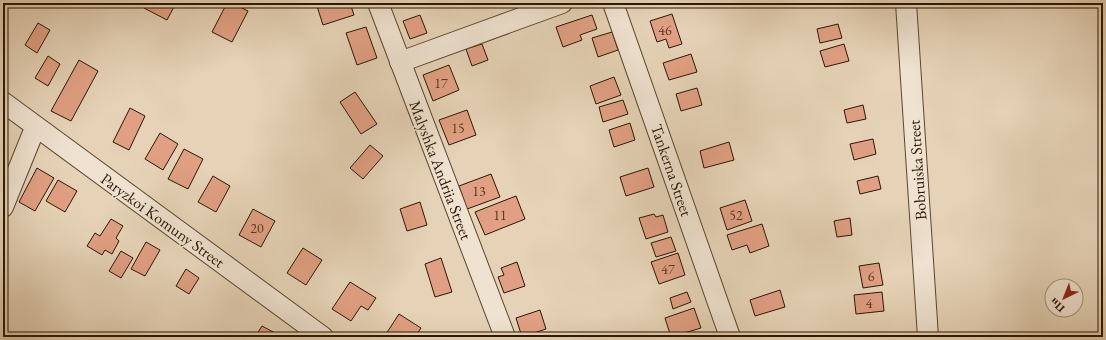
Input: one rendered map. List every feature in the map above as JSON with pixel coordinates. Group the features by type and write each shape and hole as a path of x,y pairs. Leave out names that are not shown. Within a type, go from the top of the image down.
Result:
{"street":[{"name":"Malyshka Andriia Street","path":"378,3 505,337"},
{"path":"400,62 562,3"},
{"name":"Tankerna Street","path":"613,3 730,337"},
{"name":"Bobruiska Street","path":"906,3 928,337"},
{"name":"Paryzkoi Komuny Street","path":"3,102 35,128 323,337"},
{"path":"3,207 35,128"}],"building":[{"path":"146,3 176,3 167,20 144,8"},
{"path":"227,3 232,3 248,11 232,42 212,32"},
{"path":"316,3 350,3 354,15 323,25"},
{"path":"672,14 682,44 669,48 666,39 657,42 650,21"},
{"path":"420,15 427,33 410,39 403,21"},
{"path":"592,15 597,29 580,35 582,40 563,47 556,27"},
{"path":"38,23 50,30 37,53 25,45"},
{"path":"838,24 842,38 820,43 817,29"},
{"path":"366,27 377,58 357,65 346,33"},
{"path":"612,32 618,50 598,57 592,38"},
{"path":"482,44 488,60 472,66 466,49"},
{"path":"844,44 849,61 825,67 820,51"},
{"path":"691,54 697,72 669,80 663,63"},
{"path":"48,56 60,64 48,86 35,78"},
{"path":"79,60 98,71 71,121 51,111"},
{"path":"449,65 459,90 433,101 423,75"},
{"path":"614,77 621,95 596,104 590,86"},
{"path":"697,88 702,105 681,111 676,94"},
{"path":"355,92 377,124 361,134 340,102"},
{"path":"623,100 628,114 603,122 599,107"},
{"path":"863,105 866,119 847,123 844,110"},
{"path":"130,108 145,116 129,150 113,142"},
{"path":"467,110 476,135 449,145 439,120"},
{"path":"630,123 635,140 614,147 609,130"},
{"path":"160,133 178,144 163,170 145,159"},
{"path":"873,139 876,154 854,160 850,144"},
{"path":"729,142 734,160 704,168 700,151"},
{"path":"370,145 383,156 363,179 350,168"},
{"path":"184,149 203,159 188,189 168,179"},
{"path":"37,168 54,178 35,211 19,202"},
{"path":"648,168 654,187 626,196 620,177"},
{"path":"491,174 500,197 467,209 459,186"},
{"path":"213,176 230,186 216,212 198,202"},
{"path":"878,176 881,189 860,194 857,181"},
{"path":"58,180 77,191 65,212 46,201"},
{"path":"516,196 525,219 485,235 475,212"},
{"path":"745,200 752,221 727,230 720,208"},
{"path":"420,202 427,225 407,231 400,209"},
{"path":"253,209 275,221 261,247 239,235"},
{"path":"654,214 656,217 663,215 668,232 646,239 639,218"},
{"path":"850,218 852,235 837,237 834,221"},
{"path":"111,219 123,226 116,238 119,241 112,254 105,250 102,255 87,246 95,233 100,236"},
{"path":"762,224 769,246 750,253 747,245 732,250 727,235"},
{"path":"671,237 676,251 656,257 651,243"},
{"path":"146,242 160,250 145,276 131,269"},
{"path":"303,248 322,260 306,285 287,273"},
{"path":"121,251 133,258 121,278 109,271"},
{"path":"678,253 685,275 659,284 651,262"},
{"path":"441,258 452,292 435,297 425,264"},
{"path":"517,262 525,286 504,293 498,277 504,275 501,268"},
{"path":"879,263 883,285 863,288 859,266"},
{"path":"186,269 199,278 189,294 176,286"},
{"path":"350,282 376,298 368,310 361,306 351,321 332,309"},
{"path":"780,290 785,307 755,316 750,300"},
{"path":"687,292 691,302 673,309 670,298"},
{"path":"882,292 884,311 856,314 854,295"},
{"path":"694,308 701,328 671,337 665,318"},
{"path":"540,310 546,329 522,337 516,318"},
{"path":"399,314 421,328 415,337 384,337"},
{"path":"262,326 277,334 276,337 255,337"}],"railway":[{"path":"1101,3 1103,7"}]}
